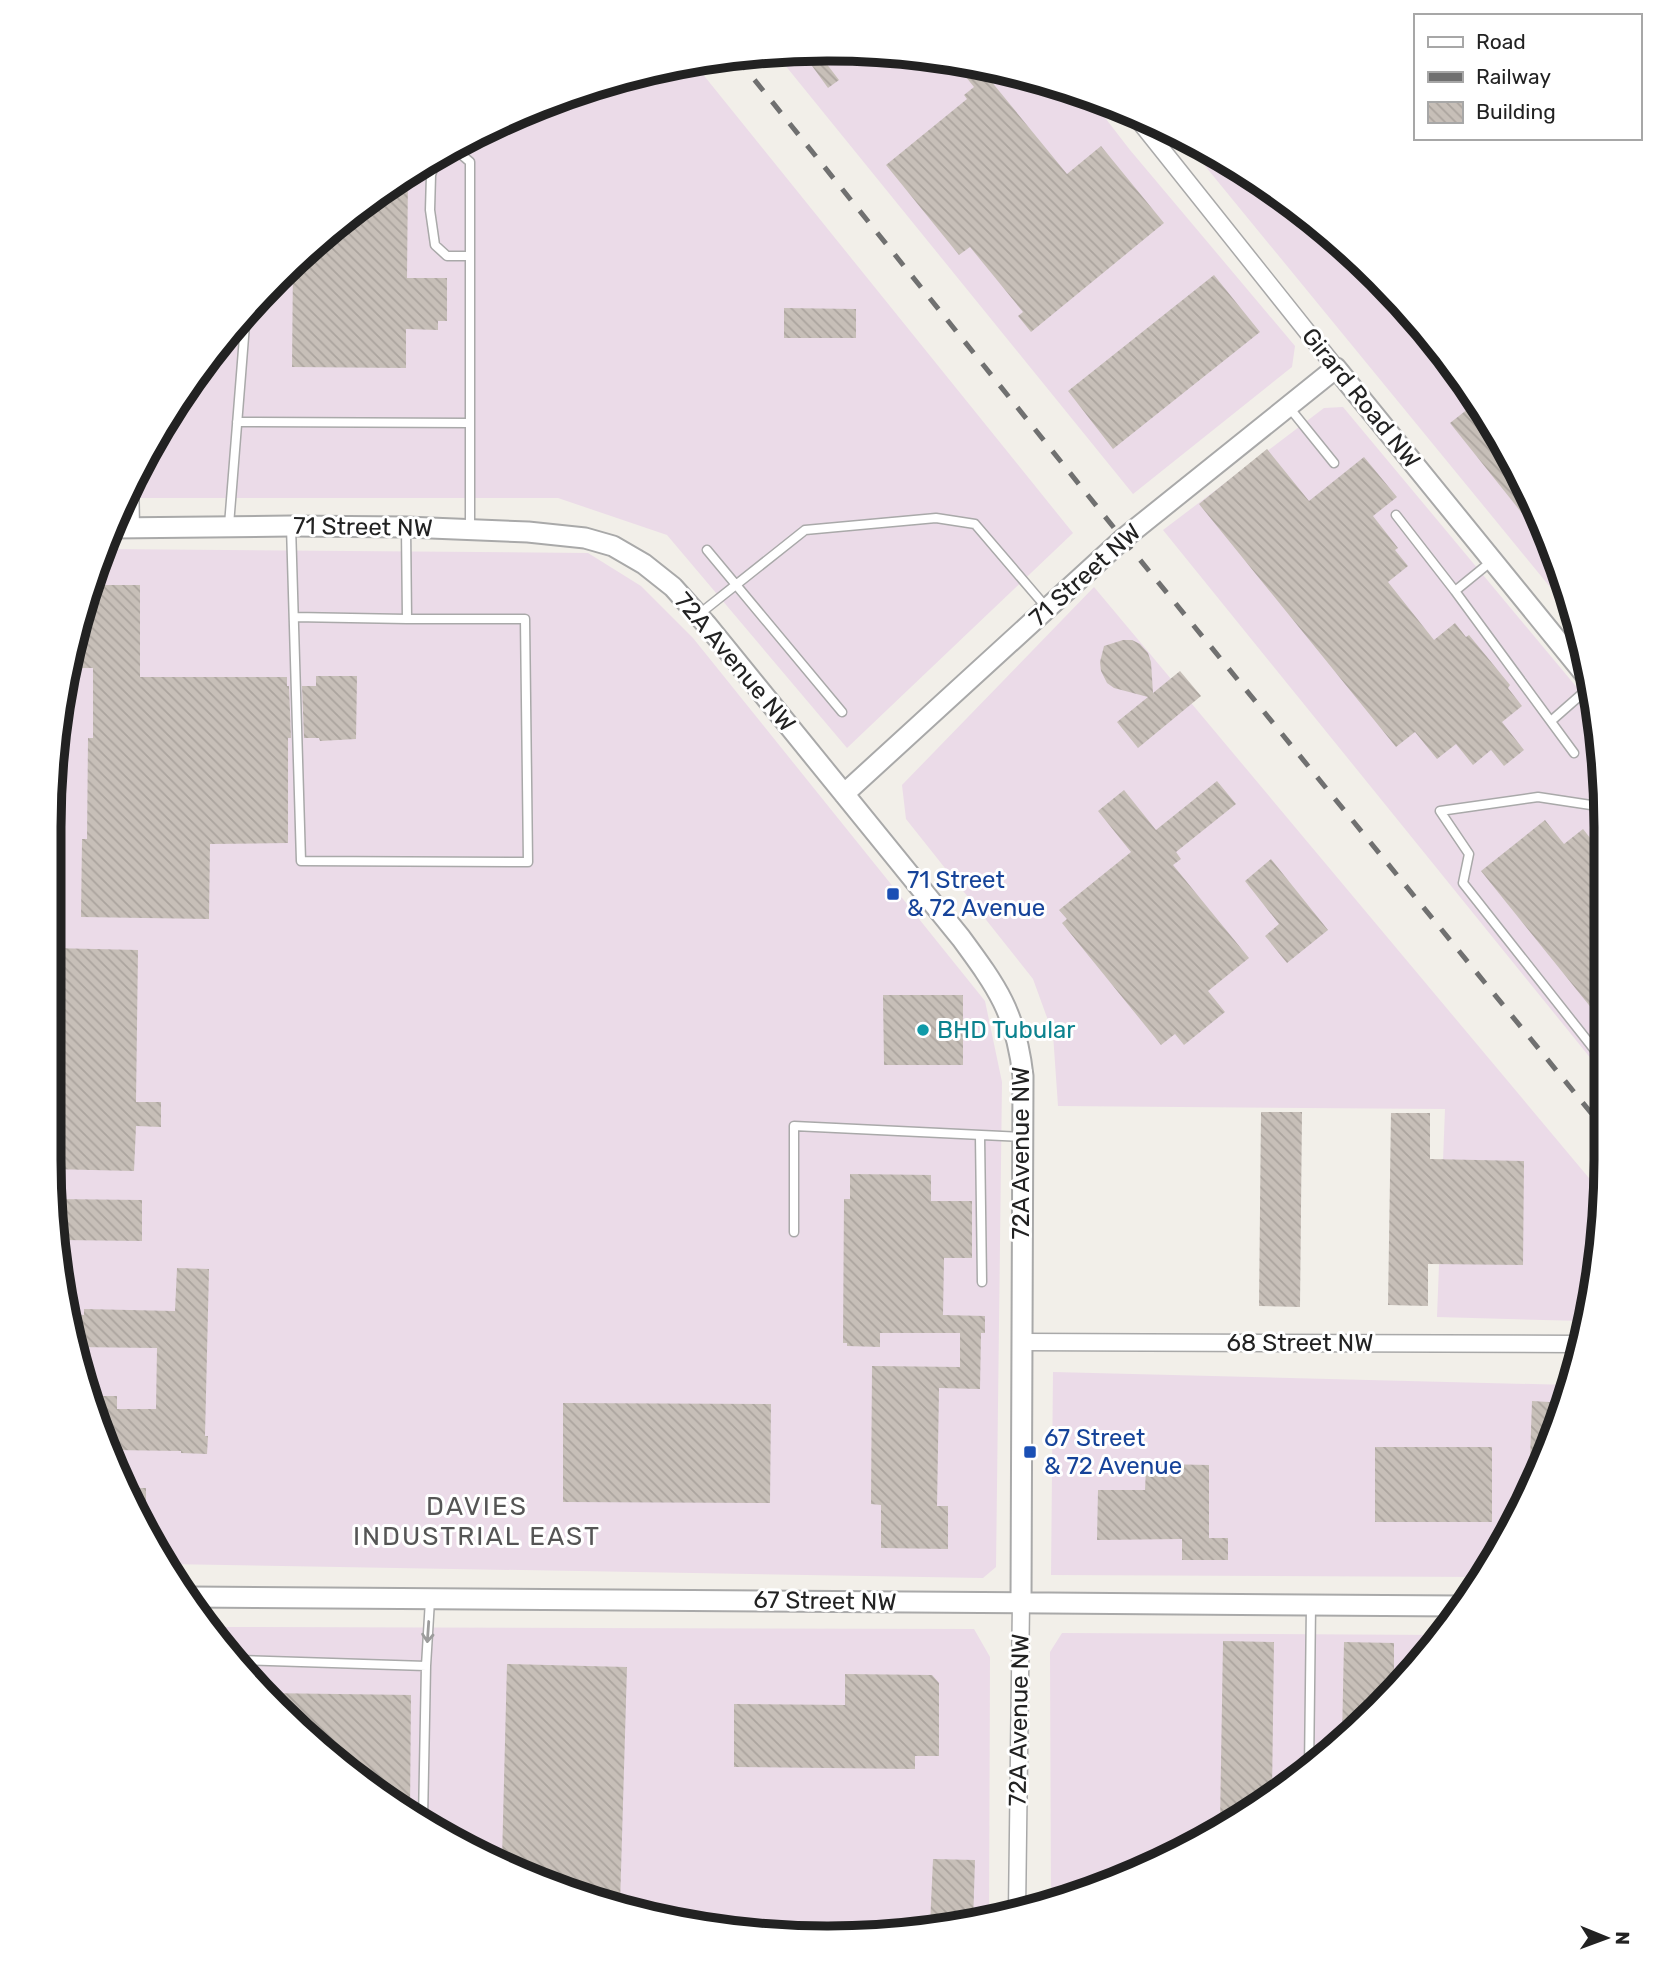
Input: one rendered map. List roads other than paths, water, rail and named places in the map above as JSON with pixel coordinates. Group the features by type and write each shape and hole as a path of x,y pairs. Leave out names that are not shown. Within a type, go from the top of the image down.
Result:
{"street":[{"name":"Girard Road NW","path":"1154,135 1336,368 1576,664"},
{"name":"71 Street NW","path":"844,794 1123,539 1336,368"},
{"name":"71 Street NW","path":"123,528 290,526 470,529 585,538 613,546"},
{"name":"72A Avenue NW","path":"613,546 644,564 673,587 698,615 961,938 1004,1000 1017,1038 1023,1076 1017,1902"},
{"name":"68 Street NW","path":"1022,1342 1571,1344"},
{"name":"67 Street NW","path":"202,1601 430,1598 1450,1606"}],"lane":[{"path":"461,155 470,162 470,529"},
{"path":"433,171 430,210 435,245 447,257 469,256"},
{"path":"229,528 245,330"},
{"path":"1288,406 1334,463"},
{"path":"237,422 470,423"},
{"path":"134,501 135,528"},
{"path":"1396,515 1574,753"},
{"path":"698,615 805,530 936,518 975,524 1047,608"},
{"path":"290,526 301,861 528,862 525,619 294,617"},
{"path":"406,527 407,619"},
{"path":"707,550 842,712"},
{"path":"1455,591 1493,560"},
{"path":"1551,721 1582,693"},
{"path":"1593,805 1538,797 1440,811 1469,854 1463,883 1594,1049"},
{"path":"794,1232 794,1126 1022,1137"},
{"path":"980,1136 982,1282"},
{"path":"423,1810 430,1598"},
{"path":"1309,1755 1311,1605"},
{"path":"247,1660 426,1666"}],"railway":[{"path":"744,66 1123,539 1594,1117"}],"place":[{"name":"71 Street & 72 Avenue","path":"893,894"},
{"name":"BHD Tubular","path":"923,1030"},
{"name":"67 Street & 72 Avenue","path":"1030,1452"}],"district":[{"name":"DAVIES INDUSTRIAL EAST","path":"477,1521"}]}
